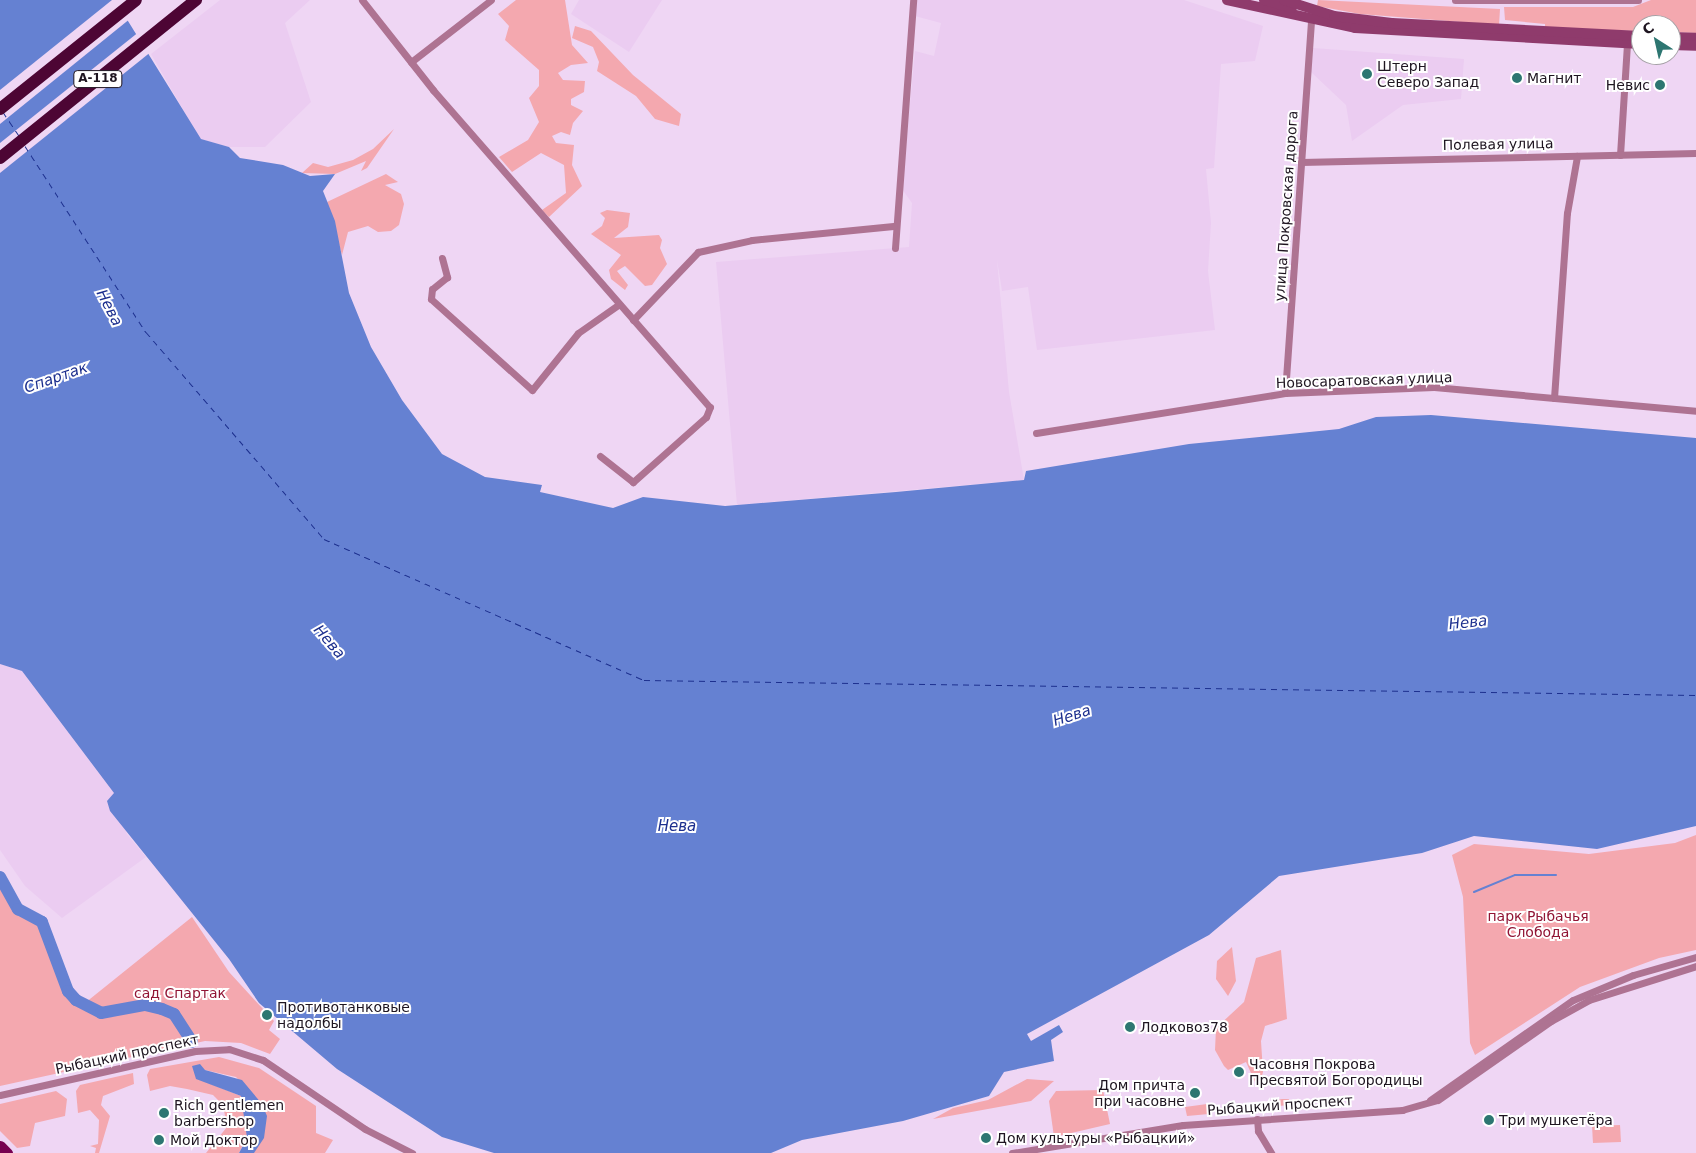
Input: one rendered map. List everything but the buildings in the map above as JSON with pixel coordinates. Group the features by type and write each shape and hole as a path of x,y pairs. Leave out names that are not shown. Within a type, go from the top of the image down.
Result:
{"highway":[{"name":"А-118","path":"0,109 136,0"},
{"name":"А-118","path":"0,158 196,0"}],"main road":[{"path":"1227,0 1258,10 1311,22 1425,34 1631,44"},
{"path":"1242,0 1258,10"},
{"path":"1264,0 1310,10 1458,28 1631,36"},
{"path":"1284,0 1310,10"},
{"path":"1681,38 1696,38"},
{"path":"1681,45 1696,46"},
{"path":"0,1146 7,1153"}],"street":[{"path":"362,0 411,62 618,305 711,410 633,482 600,456"},
{"path":"411,62 491,0"},
{"path":"895,248 893,226 913,0"},
{"path":"1455,0 1638,0"},
{"name":"улица Покровская дорога","path":"1286,393 1311,22"},
{"path":"1620,155 1627,44"},
{"name":"Полевая улица","path":"1301,162 1696,153"},
{"path":"1554,398 1567,213 1577,156"},
{"path":"633,320 698,252 752,240 893,226"},
{"path":"442,258 446,277 432,289 431,299 532,390 578,333 618,305"},
{"name":"Новосаратовская улица","path":"1036,433 1286,393 1434,387 1696,411"},
{"name":"Рыбацкий проспект","path":"1012,1153 1183,1125 1402,1110 1430,1100 1438,1100 1477,1068 1586,993 1696,957"},
{"name":"Рыбацкий проспект","path":"1477,1068 1589,1000 1696,966"},
{"name":"Рыбацкий проспект","path":"0,1095 195,1051 229,1049 263,1060 365,1129 412,1153"},
{"path":"1257,1119 1258,1130 1272,1153"}],"shaded area":[{"path":"220,0 310,0 285,23 311,102 265,147 229,147 200,139 151,54"},
{"path":"579,0 662,0 629,52 571,14"},
{"path":"915,0 1184,0 1263,26 1255,61 1221,64 1214,168 1206,169 1211,223 1208,271 1215,330 1037,350 1028,287 1002,291 997,260 1009,392 1024,480 737,505 716,262 909,247 912,203 902,189 915,51 934,56 941,23 915,16"},
{"path":"1313,48 1464,59 1461,99 1403,105 1352,141 1346,105 1311,72"},
{"path":"0,664 22,671 114,793 127,834 146,857 62,918 25,886 0,850"}],"green space":[{"path":"516,0 565,0 572,45 588,63 571,65 558,73 563,80 585,81 584,92 571,99 571,105 583,111 573,123 570,135 561,132 552,136 556,143 574,145 572,165 582,186 549,217 542,210 566,193 564,165 541,153 512,172 499,157 528,140 539,122 529,98 539,86 539,70 505,40 509,26 498,14"},
{"path":"1318,0 1500,9 1499,25 1360,14 1317,6"},
{"path":"1651,0 1696,0 1696,33 1681,32 1681,15 1631,15 1631,31 1545,29 1545,24 1505,20 1504,7 1633,7"},
{"path":"575,26 591,31 633,75 681,114 679,126 655,119 636,96 597,71 599,62 593,47 572,38"},
{"path":"394,129 367,168 361,171 366,161 335,174 302,173 313,163 328,167 353,160 373,149"},
{"path":"386,174 398,182 385,185 401,194 404,204 399,225 391,231 378,232 368,226 348,232 342,255 327,202"},
{"path":"607,210 630,213 628,227 614,238 659,235 662,240 660,248 667,264 652,285 645,286 625,266 617,271 628,285 625,290 611,279 609,270 621,255 591,234 602,226 605,218 600,213"},
{"name":"парк Рыбачья Слобода","path":"1696,835 1696,950 1659,958 1580,987 1475,1055 1470,1043 1463,897 1452,855 1474,844 1589,854 1675,843"},
{"name":"сад Спартак","path":"0,881 11,906 45,930 62,987 80,1007 192,917 229,972 274,1021 269,1030 280,1039 270,1054 241,1043 205,1041 0,1086"},
{"path":"1232,947 1236,981 1228,996 1216,979 1217,961"},
{"path":"1281,950 1287,1019 1265,1026 1261,1041 1263,1072 1260,1082 1255,1082 1246,1062 1228,1070 1224,1066 1215,1050 1216,1028 1244,1002 1256,958"},
{"path":"219,1057 259,1068 316,1106 316,1133 333,1140 325,1153 254,1153 262,1104 236,1077 205,1070 206,1082 241,1096 248,1118 247,1138 239,1153 206,1153 227,1127 223,1105 213,1095 187,1089 170,1086 150,1091 147,1075 150,1069"},
{"path":"133,1073 134,1084 103,1096 101,1105 110,1116 99,1153 95,1153 96,1148 90,1146 98,1144 99,1120 90,1110 78,1113 76,1091 80,1085"},
{"path":"1027,1079 1054,1081 1031,1101 933,1119 953,1108 988,1100"},
{"path":"1103,1090 1110,1124 1054,1137 1049,1101 1056,1091"},
{"path":"56,1091 67,1099 65,1116 35,1123 30,1146 17,1148 0,1131 0,1104"},
{"path":"1289,1099 1290,1105 1224,1111"},
{"path":"1207,1104 1209,1114 1187,1116 1185,1107"},
{"path":"1620,1125 1621,1142 1593,1143 1592,1126"}],"water":[{"name":"Нева","path":"0,0 115,0 201,139 229,147 240,158 283,165 310,176 335,174 323,191 335,221 349,293 371,347 402,400 442,454 485,477 542,485 540,492 613,508 643,497 725,506 896,492 1024,480 1026,471 1189,444 1339,429 1376,417 1431,415 1696,438 1696,826 1597,849 1474,836 1422,853 1279,876 1209,935 1027,1034 1031,1041 1059,1025 1063,1032 1051,1040 1054,1061 1004,1072 989,1096 903,1121 802,1140 771,1153 494,1153 442,1137 337,1069 259,1003 229,959 110,811 107,801 114,793 22,671 0,664"},
{"path":"200,1064 205,1070 242,1080 262,1104 267,1116 264,1138 254,1153 239,1153 247,1138 241,1096 196,1079 192,1066"}],"pier":[{"path":"112,0 118,0 131,18 0,124 0,90"},
{"path":"140,31 152,51 0,173 0,143"}],"waterway":[{"path":"1474,892 1515,875 1556,875"},
{"path":"0,877 18,909 42,922 68,991 76,1000 101,1013 145,1005 162,1009 174,1014 192,1042"}],"ferry route":[{"path":"3,112 19,136"},
{"path":"25,146 146,332 324,539 644,680 1696,695"}],"place":[{"name":"Штерн Северо Запад","path":"1367,74"},
{"name":"Магнит","path":"1517,78"},
{"name":"Невис","path":"1660,85"},
{"name":"Противотанковые надолбы","path":"267,1015"},
{"name":"Лодковоз78","path":"1130,1027"},
{"name":"Часовня Покрова Пресвятой Богородицы","path":"1239,1072"},
{"name":"Дом причта при часовне","path":"1195,1093"},
{"name":"Rich gentlemen barbershop","path":"164,1113"},
{"name":"Три мушкетёра","path":"1489,1120"},
{"name":"Дом культуры «Рыбацкий»","path":"986,1138"},
{"name":"Мой Доктор","path":"159,1140"}],"water label":[{"name":"Спартак","path":"56,378"}]}
